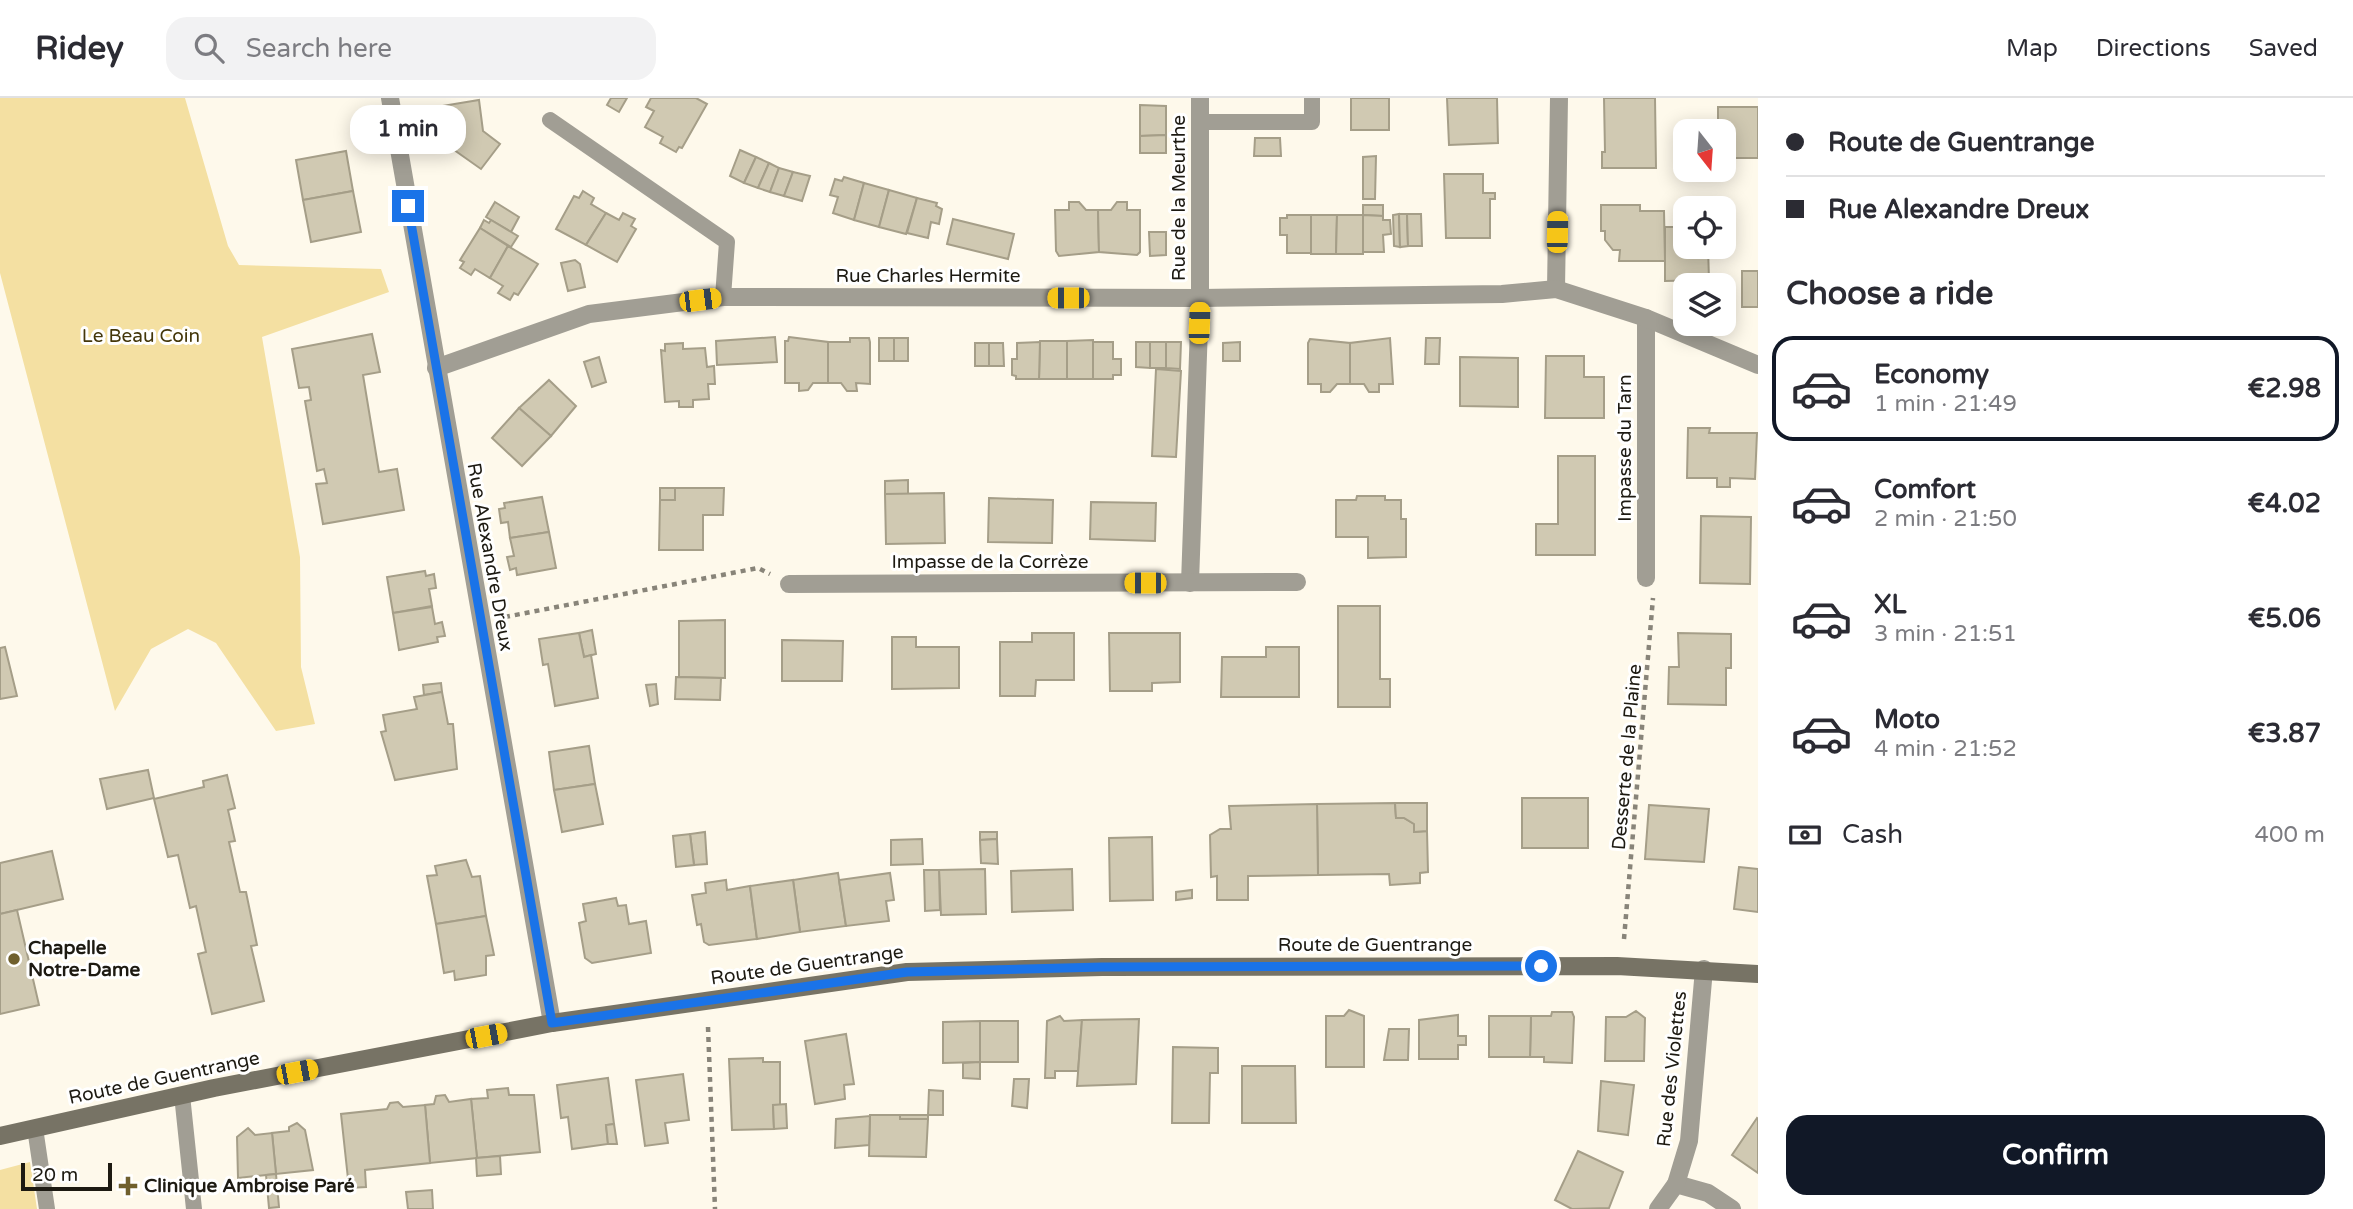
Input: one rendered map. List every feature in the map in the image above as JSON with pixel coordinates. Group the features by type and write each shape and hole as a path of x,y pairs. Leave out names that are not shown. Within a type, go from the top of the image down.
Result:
{"street":[{"name":"Rue Alexandre Dreux","path":"390,98 552,1023"},
{"name":"Rue de la Meurthe","path":"1200,98 1200,298"},
{"path":"1559,98 1556,289 1646,318 1758,365"},
{"name":"Rue Charles Hermite","path":"436,368 589,314 723,297 1200,298 1502,294 1556,289"},
{"path":"1191,583 1200,298"},
{"name":"Impasse du Tarn","path":"1646,318 1646,578"},
{"name":"Impasse de la Corrèze","path":"789,584 1297,582"},
{"name":"Route de Guentrange","path":"0,1136 182,1095 552,1023 907,972 1114,967 1622,966 1758,974"},
{"name":"Rue des Violettes","path":"1658,1209 1676,1184 1689,1141 1704,969"},
{"path":"1676,1184 1708,1193 1732,1209"}],"lane":[{"path":"1200,122 1312,121 1312,98"},
{"path":"550,120 727,242 723,297"},
{"path":"182,1095 194,1209"},
{"path":"35,1128 47,1209"}],"path":[{"path":"504,617 758,568 789,584"},
{"name":"Desserte de la Plaine","path":"1624,939 1655,604 1646,578"},
{"path":"708,1027 715,1209"}],"green space":[{"name":"Le Beau Coin","path":"0,98 185,98 228,246 239,265 381,269 389,292 262,337 300,557 301,667 315,724 276,731 216,643 188,629 151,649 115,711 0,273"},
{"path":"30,1162 37,1209 0,1209 0,1170"}],"building":[{"path":"611,98 627,98 619,112 607,105"},
{"path":"651,98 696,98 707,104 682,148 679,147 676,152 660,143 663,137 645,127 654,111 646,107"},
{"path":"1351,98 1389,98 1389,130 1351,130"},
{"path":"1447,98 1497,98 1498,143 1449,145"},
{"path":"1604,98 1655,98 1656,168 1602,168 1602,152 1605,152"},
{"path":"479,100 483,131 500,144 481,169 447,145 441,145 436,107"},
{"path":"1140,105 1166,106 1166,135 1140,136"},
{"path":"1718,107 1758,107 1758,158 1736,158 1736,119 1718,119"},
{"path":"1166,135 1166,153 1140,153 1140,136"},
{"path":"1255,138 1280,138 1281,156 1254,156"},
{"path":"740,150 756,157 744,183 730,176"},
{"path":"346,151 353,191 303,200 296,160"},
{"path":"1376,156 1375,199 1363,199 1363,157"},
{"path":"756,157 769,163 758,188 744,183"},
{"path":"769,163 779,168 770,192 758,188"},
{"path":"779,168 793,172 784,196 770,192"},
{"path":"793,172 810,176 802,201 784,196"},
{"path":"1444,174 1483,174 1483,193 1495,193 1495,199 1490,199 1490,238 1446,238"},
{"path":"844,177 864,183 854,220 833,213 838,197 830,195 835,179 842,181"},
{"path":"864,183 889,190 879,227 854,220"},
{"path":"889,190 917,198 906,234 879,227"},
{"path":"353,191 361,232 311,242 303,200"},
{"path":"583,191 594,198 591,204 606,213 586,245 556,229 574,196 579,198"},
{"path":"917,198 937,203 936,206 942,209 939,224 931,222 928,238 907,233"},
{"path":"495,202 519,217 511,232 486,217"},
{"path":"1069,202 1079,202 1086,210 1098,210 1099,252 1059,256 1056,251 1055,210 1069,210"},
{"path":"1117,202 1127,202 1127,210 1140,210 1140,252 1137,255 1099,252 1098,210 1111,210"},
{"path":"1363,205 1383,205 1383,216 1363,215"},
{"path":"1601,205 1640,205 1640,211 1664,211 1665,261 1619,261 1620,250 1613,250 1605,240 1605,231 1601,231"},
{"path":"606,213 619,220 623,213 635,219 631,226 636,229 617,262 586,245"},
{"path":"1399,214 1400,247 1394,246 1393,215"},
{"path":"1399,214 1407,214 1408,246 1400,247"},
{"path":"1407,214 1421,214 1422,246 1408,246"},
{"path":"1287,215 1311,215 1311,253 1287,253 1287,235 1280,235 1280,218 1287,218"},
{"path":"1311,215 1337,215 1336,254 1311,254"},
{"path":"1337,215 1363,215 1363,254 1336,254"},
{"path":"1363,215 1383,216 1383,220 1390,220 1391,234 1383,235 1384,252 1363,252"},
{"path":"953,219 1014,234 1008,259 947,244"},
{"path":"484,220 489,223 491,220 518,236 511,247 480,228"},
{"path":"1665,227 1673,227 1673,259 1708,259 1709,273 1673,273 1673,281 1665,281"},
{"path":"480,228 508,246 490,278 475,269 471,275 460,268 464,262 460,260"},
{"path":"1149,232 1166,232 1166,255 1150,256"},
{"path":"508,246 538,264 518,295 514,293 510,300 498,293 503,286 490,278"},
{"path":"575,260 580,264 585,287 568,291 561,263"},
{"path":"1742,271 1758,271 1758,307 1742,307"},
{"path":"372,334 380,372 363,375 379,472 397,469 404,510 323,524 316,484 327,483 324,469 317,471 305,401 311,400 309,387 299,388 292,349"},
{"path":"775,337 777,362 717,365 716,341"},
{"path":"789,337 828,342 828,383 813,383 808,390 799,391 799,383 785,383 785,341 788,341"},
{"path":"850,338 869,338 870,342 870,384 856,383 857,391 847,391 841,383 828,383 828,342 850,342"},
{"path":"879,338 894,338 894,361 879,361"},
{"path":"894,338 908,338 908,361 894,361"},
{"path":"1390,338 1393,384 1379,384 1379,392 1369,392 1364,384 1350,384 1350,343"},
{"path":"1426,338 1440,338 1439,364 1425,364"},
{"path":"1310,339 1350,343 1350,384 1337,384 1330,392 1321,392 1321,384 1308,384"},
{"path":"1093,340 1093,379 1067,379 1067,341"},
{"path":"1040,341 1067,341 1067,379 1039,379"},
{"path":"1040,342 1039,379 1016,379 1016,376 1012,375 1012,359 1017,359 1017,343"},
{"path":"1093,342 1113,342 1113,359 1121,359 1121,375 1113,375 1113,379 1093,379"},
{"path":"1136,342 1150,342 1150,368 1136,367"},
{"path":"1150,342 1166,342 1166,368 1150,368"},
{"path":"1166,342 1181,342 1180,369 1166,368"},
{"path":"1240,342 1240,361 1223,361 1223,343"},
{"path":"683,343 683,349 705,348 707,367 714,366 715,384 708,384 709,399 693,400 693,407 679,407 679,401 665,402 661,350 665,351 665,344"},
{"path":"975,343 989,343 989,366 975,366"},
{"path":"989,343 1003,343 1004,366 989,366"},
{"path":"1546,356 1584,356 1584,377 1604,377 1604,418 1545,418"},
{"path":"599,357 606,382 592,387 584,362"},
{"path":"1460,357 1518,358 1518,407 1460,406"},
{"path":"1156,369 1181,371 1176,457 1152,456"},
{"path":"549,380 576,406 551,436 519,408"},
{"path":"519,408 551,436 522,466 492,438"},
{"path":"1688,428 1710,428 1709,433 1757,433 1755,479 1730,478 1730,487 1717,487 1717,478 1687,478"},
{"path":"1558,456 1595,456 1595,555 1536,555 1536,524 1558,524"},
{"path":"908,480 908,494 885,494 885,481"},
{"path":"660,488 675,488 675,500 660,500"},
{"path":"675,488 724,488 723,515 703,515 703,550 659,550 660,500 675,500"},
{"path":"944,493 945,543 886,544 885,494"},
{"path":"1357,496 1385,496 1385,500 1401,500 1401,519 1406,519 1406,557 1368,558 1368,537 1336,537 1336,500 1356,500"},
{"path":"542,497 549,532 510,538 508,522 501,523 499,509 505,508 504,503"},
{"path":"989,498 1053,500 1052,543 988,542"},
{"path":"1091,502 1156,503 1155,541 1090,539"},
{"path":"1701,516 1751,517 1750,584 1700,583"},
{"path":"549,532 556,568 517,575 516,568 510,570 507,557 514,556 510,538"},
{"path":"425,571 426,576 434,574 436,588 429,589 432,606 393,613 387,577"},
{"path":"1338,606 1380,606 1380,679 1390,679 1390,707 1338,707"},
{"path":"432,607 435,624 442,622 445,636 437,637 438,642 399,650 393,613"},
{"path":"725,620 725,678 679,677 679,621"},
{"path":"592,630 596,654 584,657 579,633"},
{"path":"579,633 584,657 591,655 598,698 555,706 548,664 543,665 539,639"},
{"path":"1032,633 1074,633 1074,680 1036,680 1035,696 1000,696 1000,642 1032,642"},
{"path":"1109,633 1180,633 1180,682 1152,683 1152,691 1110,691"},
{"path":"1678,633 1731,634 1731,668 1726,668 1726,705 1668,704 1669,667 1679,667"},
{"path":"892,637 916,637 916,647 959,647 959,688 892,689"},
{"path":"782,640 843,641 842,681 782,681"},
{"path":"5,647 17,696 0,699 0,648"},
{"path":"1266,647 1299,647 1299,697 1221,697 1222,657 1266,657"},
{"path":"676,677 721,678 720,700 675,699"},
{"path":"441,683 442,692 424,695 423,685"},
{"path":"656,684 658,704 650,706 646,685"},
{"path":"442,692 448,724 453,724 457,769 395,780 381,732 386,731 383,715 417,709 414,697"},
{"path":"589,746 595,784 554,790 549,752"},
{"path":"148,770 154,798 107,809 100,779"},
{"path":"227,775 235,808 228,810 235,841 229,842 240,892 246,892 257,945 251,946 264,1001 212,1014 198,954 206,952 196,906 190,908 178,855 168,857 154,799 204,787 203,781"},
{"path":"595,784 603,824 562,832 554,790"},
{"path":"1522,798 1588,798 1588,848 1522,848"},
{"path":"1395,803 1396,818 1404,818 1414,824 1414,832 1427,831 1428,872 1420,873 1420,883 1390,885 1389,874 1318,875 1317,804"},
{"path":"1395,803 1427,803 1427,831 1414,832 1414,824 1404,818 1396,818"},
{"path":"1317,804 1318,875 1248,876 1248,900 1217,900 1217,876 1211,877 1210,835 1220,829 1231,829 1229,806"},
{"path":"1649,805 1709,809 1704,862 1645,859"},
{"path":"705,832 707,864 694,865 690,834"},
{"path":"980,832 997,832 997,839 980,840"},
{"path":"690,834 694,865 676,867 673,836"},
{"path":"1152,837 1153,900 1110,901 1109,838"},
{"path":"922,839 923,864 891,865 891,840"},
{"path":"997,839 998,864 981,863 980,840"},
{"path":"52,851 63,899 0,914 0,863"},
{"path":"466,860 472,877 480,876 486,916 436,924 427,876 437,875 435,866"},
{"path":"1739,867 1758,869 1758,912 1734,909"},
{"path":"985,869 986,914 941,915 939,870"},
{"path":"1072,869 1073,910 1012,912 1011,871"},
{"path":"924,870 939,870 940,910 925,911"},
{"path":"838,873 846,926 800,932 793,880"},
{"path":"890,873 894,900 886,901 889,921 846,926 839,880"},
{"path":"726,880 727,890 750,886 757,939 709,945 704,942 701,924 697,925 692,895 706,893 705,883"},
{"path":"793,880 800,932 757,939 750,886"},
{"path":"1192,890 1192,898 1176,900 1176,892"},
{"path":"616,898 618,906 626,905 629,924 646,921 651,953 592,963 585,958 579,923 586,921 583,904"},
{"name":"Chapelle Notre-Dame","path":"17,910 39,1005 0,1014 0,914"},
{"path":"486,916 494,955 486,956 486,975 455,980 454,971 444,973 436,924"},
{"path":"1349,1010 1364,1016 1364,1067 1326,1067 1326,1016 1344,1016"},
{"path":"1636,1011 1645,1018 1644,1061 1605,1061 1606,1017 1626,1017"},
{"path":"1552,1012 1572,1012 1574,1017 1572,1063 1544,1062 1544,1057 1530,1057 1531,1016 1551,1016"},
{"path":"1458,1015 1458,1036 1466,1036 1466,1045 1458,1045 1458,1059 1419,1059 1419,1020"},
{"path":"1060,1016 1064,1021 1082,1020 1078,1071 1055,1071 1055,1078 1045,1078 1047,1021"},
{"path":"1489,1016 1531,1016 1530,1057 1489,1057"},
{"path":"1139,1019 1136,1084 1077,1086 1082,1020"},
{"path":"980,1021 1018,1021 1018,1062 980,1062"},
{"path":"980,1021 980,1062 943,1063 943,1022"},
{"path":"1389,1029 1409,1029 1408,1060 1384,1060"},
{"path":"846,1034 854,1084 844,1085 845,1099 815,1104 805,1041"},
{"path":"1173,1047 1218,1048 1218,1073 1210,1073 1209,1123 1172,1123"},
{"path":"763,1058 763,1062 780,1062 780,1105 773,1105 774,1129 732,1130 729,1059"},
{"path":"980,1062 980,1079 963,1078 963,1063"},
{"path":"1242,1066 1295,1066 1296,1123 1242,1123"},
{"path":"683,1074 689,1120 665,1123 668,1143 645,1146 636,1080"},
{"path":"608,1078 614,1124 606,1125 608,1144 572,1149 568,1117 561,1118 557,1085"},
{"path":"1014,1079 1029,1079 1027,1108 1012,1106"},
{"path":"1601,1081 1634,1085 1628,1135 1598,1131"},
{"path":"508,1088 509,1095 534,1095 540,1152 477,1158 471,1099 488,1098 487,1090"},
{"path":"929,1090 943,1091 943,1115 928,1115"},
{"path":"445,1095 449,1102 471,1099 477,1158 430,1163 425,1105 434,1104 436,1096"},
{"path":"398,1102 403,1107 425,1105 430,1163 365,1170 366,1187 349,1188 341,1114 387,1109 390,1103"},
{"path":"786,1104 787,1128 774,1129 773,1105"},
{"path":"870,1115 928,1119 926,1157 869,1156"},
{"path":"900,1115 928,1115 928,1119 900,1119"},
{"path":"870,1116 869,1145 835,1148 836,1119"},
{"path":"1758,1119 1758,1173 1732,1155"},
{"path":"297,1123 305,1130 313,1170 276,1174 272,1133 289,1131 289,1127"},
{"path":"614,1124 617,1144 608,1144 606,1125"},
{"path":"248,1128 255,1135 272,1133 276,1174 238,1178 237,1137"},
{"path":"1578,1151 1623,1172 1609,1208 1572,1209 1555,1200"},
{"path":"500,1156 501,1174 477,1176 476,1158"},
{"path":"276,1174 279,1207 269,1208 266,1175"},
{"path":"432,1190 433,1209 408,1209 406,1192"}],"place":[{"name":"Chapelle Notre-Dame","path":"14,959"},
{"name":"Clinique Ambroise Paré","path":"128,1186"}],"route":[{"path":"408,206 552,1023 907,972 1102,967 1541,966"}]}
